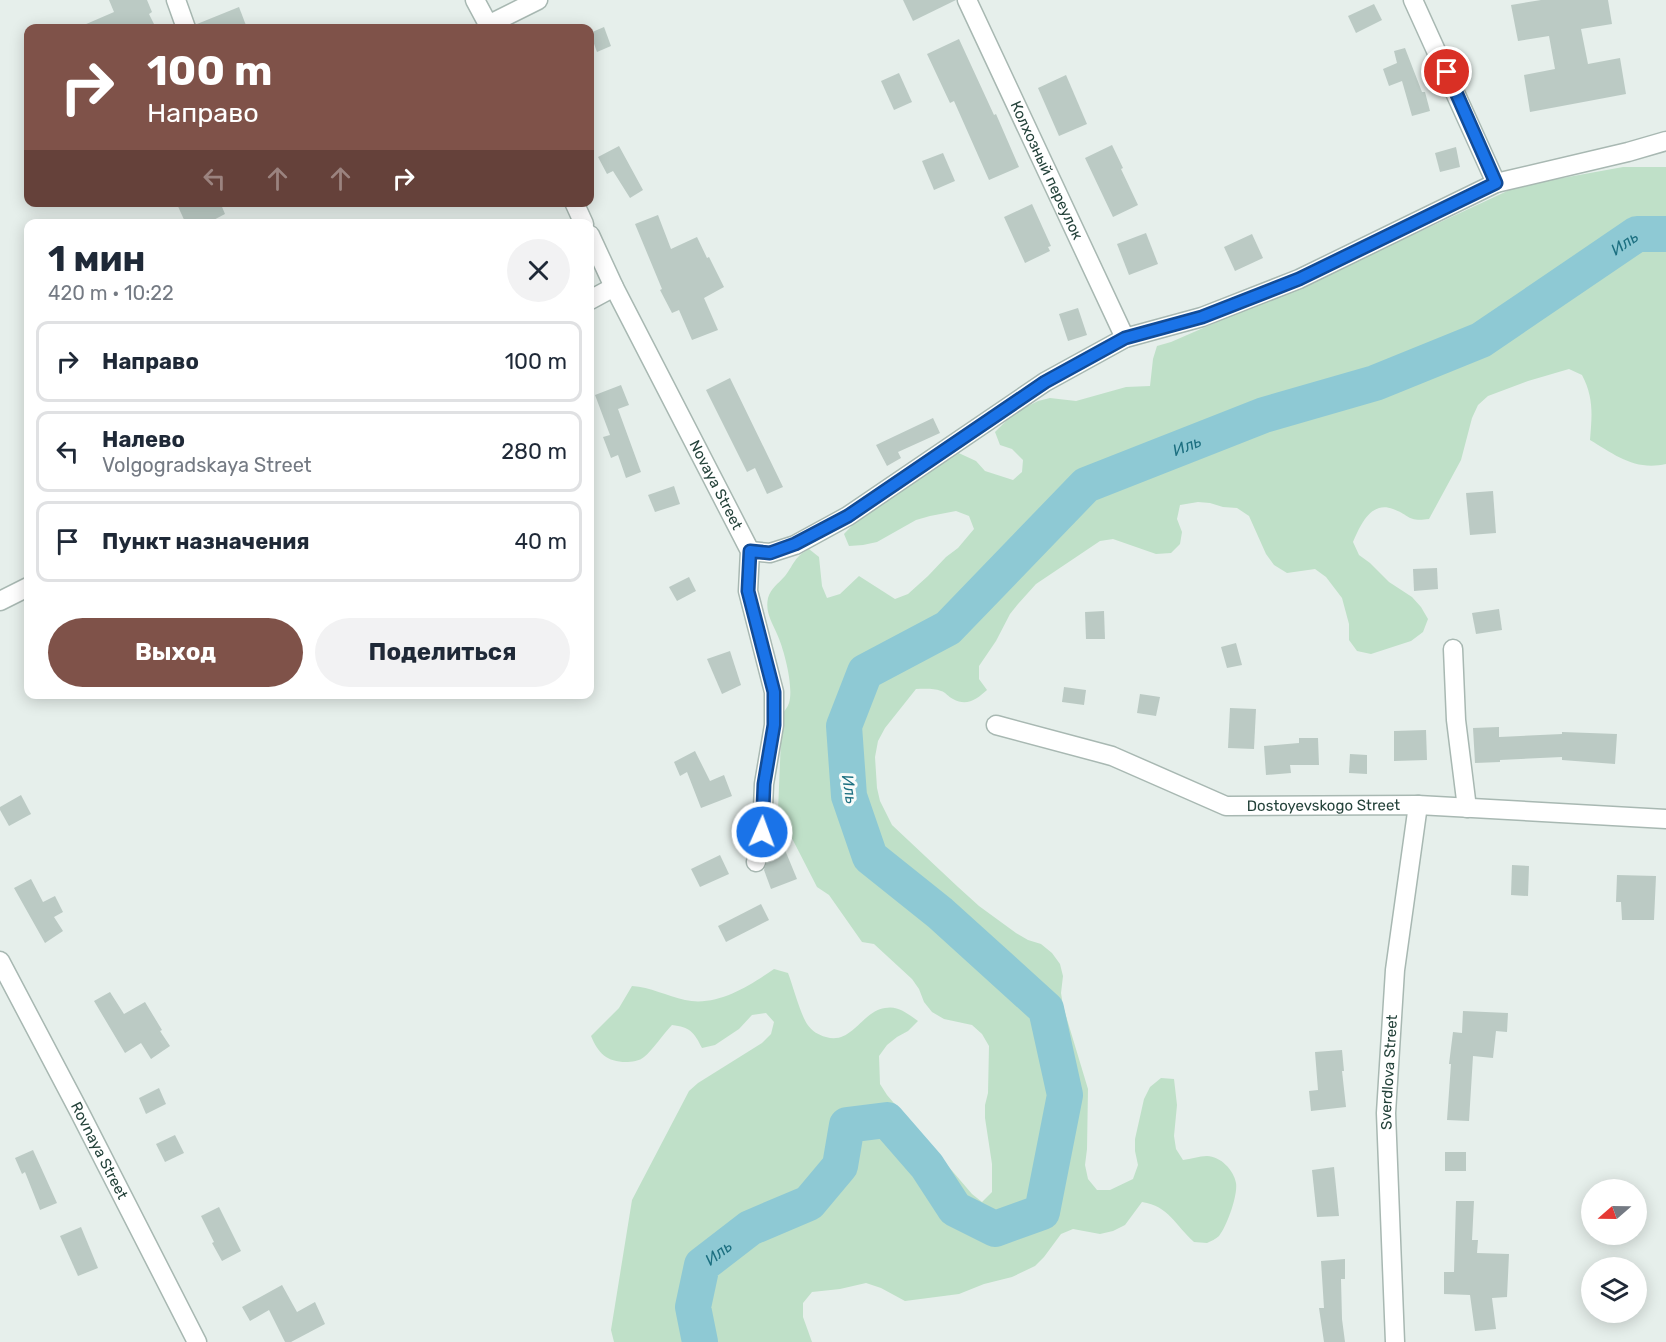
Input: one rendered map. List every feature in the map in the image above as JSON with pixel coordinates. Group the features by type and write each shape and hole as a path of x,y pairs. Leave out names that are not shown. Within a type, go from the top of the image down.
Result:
{"street":[{"path":"176,0 185,24"},
{"path":"475,0 487,24"},
{"path":"494,24 538,0"},
{"name":"Колхозный переулок","path":"967,0 1125,338"},
{"path":"1413,0 1496,183"},
{"path":"756,862 762,832 764,784 774,725 774,692 748,591 750,551 770,553 795,544 848,516 1045,382 1125,338 1202,317 1299,279 1496,183 1666,141"},
{"name":"Novaya Street","path":"594,244 750,551"},
{"path":"594,298 614,287"},
{"path":"0,601 24,589"},
{"path":"1453,649 1456,720 1467,808"},
{"name":"Dostoyevskogo Street","path":"996,725 1112,756 1226,806 1418,805 1666,819"},
{"name":"Sverdlova Street","path":"1395,1342 1386,1113 1395,970 1418,805"},
{"name":"Rovnaya Street","path":"0,961 197,1342"}],"green space":[{"path":"1623,167 1666,167 1666,464 1655,466 1635,463 1617,456 1590,440 1592,415 1586,383 1582,375 1569,369 1528,381 1488,396 1478,405 1472,418 1461,460 1429,519 1412,519 1393,509 1378,508 1367,516 1353,542 1359,555 1389,582 1412,597 1421,607 1428,619 1423,632 1411,641 1371,654 1357,651 1349,640 1349,624 1342,598 1326,577 1315,569 1287,573 1274,565 1266,554 1249,516 1237,508 1198,502 1180,505 1177,519 1182,532 1180,544 1171,553 1156,554 1113,539 1100,541 1036,584 1010,614 996,641 979,666 979,679 987,690 976,699 963,702 938,690 916,689 885,728 878,741 875,757 877,788 880,801 892,825 979,906 1016,933 1041,944 1060,964 1063,976 1061,993 1063,1006 1088,1089 1085,1165 1088,1179 1097,1190 1110,1190 1133,1179 1138,1165 1135,1139 1144,1099 1150,1087 1161,1078 1174,1079 1177,1105 1174,1136 1176,1149 1183,1160 1204,1156 1217,1158 1226,1165 1235,1178 1234,1202 1219,1236 1207,1243 1194,1242 1165,1212 1142,1202 1125,1225 1100,1234 1073,1229 1061,1234 1035,1266 1012,1277 984,1284 959,1294 905,1301 866,1283 812,1292 803,1303 803,1317 812,1342 614,1342 611,1330 632,1200 689,1091 762,1043 771,1034 774,1022 766,1013 752,1015 739,1029 715,1045 702,1048 691,1031 672,1025 651,1051 642,1058 619,1062 600,1052 591,1036 619,1008 632,986 685,1000 709,1000 721,998 743,988 774,969 788,973 804,1019 813,1031 835,1038 850,1032 877,1010 890,1007 907,1013 918,1021 887,1045 879,1056 880,1084 972,1194 982,1202 992,1192 992,1164 985,1118 989,1046 982,1034 972,1025 944,1019 932,1012 912,979 874,944 862,942 829,895 817,887 778,811 782,715 789,703 790,688 785,658 767,603 771,591 797,558 809,549 819,557 822,586 827,598 840,594 859,576 895,599 908,594 958,548 974,529 969,516 956,511 930,516 916,520 877,542 863,545 849,546 844,534 863,514 950,449 976,461 985,471 1013,480 1022,472 1023,460 1012,449 1000,445 995,432 1014,413 1038,401 1050,398 1076,401 1126,387 1150,386 1157,346 1348,265 1518,186"}],"building":[{"path":"109,0 147,0 152,12 149,14 154,24 86,24 114,12"},
{"path":"903,0 956,0 913,21"},
{"path":"1541,0 1608,0 1612,24 1581,29 1588,64 1620,58 1626,94 1530,112 1524,75 1555,69 1549,36 1518,41 1511,5"},
{"path":"1374,4 1382,20 1356,33 1348,16"},
{"path":"239,7 245,24 197,24"},
{"path":"604,27 611,46 597,52 594,44 594,31"},
{"path":"959,39 1019,167 989,180 954,101 950,103 927,54"},
{"path":"1405,48 1422,92 1425,92 1430,111 1412,116 1402,81 1389,86 1383,69 1397,63 1394,51"},
{"path":"899,73 912,102 894,110 881,81"},
{"path":"1066,75 1087,124 1059,136 1038,88"},
{"path":"1112,145 1138,205 1113,217 1085,158"},
{"path":"619,146 643,190 630,198 613,171 607,174 598,157"},
{"path":"1456,147 1460,167 1440,172 1435,153"},
{"path":"943,153 955,181 934,190 922,161"},
{"path":"1032,204 1051,246 1048,247 1050,251 1025,263 1004,217"},
{"path":"178,207 222,207 225,214 216,219 184,219"},
{"path":"658,215 671,249 697,237 707,258 709,257 724,287 704,298 718,330 692,340 679,310 672,313 660,290 662,289 635,224"},
{"path":"1146,233 1158,264 1129,275 1117,244"},
{"path":"1252,234 1263,258 1235,271 1224,247"},
{"path":"1078,308 1087,335 1068,341 1059,314"},
{"path":"730,378 783,487 767,494 755,468 747,472 706,390"},
{"path":"621,385 629,405 618,409 641,472 626,478 618,455 611,458 603,437 610,435 595,395"},
{"path":"933,418 940,433 898,452 901,458 887,466 876,445"},
{"path":"674,486 680,504 655,512 648,495"},
{"path":"1493,491 1496,533 1470,535 1466,493"},
{"path":"1437,568 1438,589 1414,591 1413,569"},
{"path":"689,577 696,591 677,601 669,587"},
{"path":"1499,609 1502,630 1476,634 1472,613"},
{"path":"1104,611 1105,639 1086,639 1085,612"},
{"path":"1236,643 1242,665 1227,668 1221,647"},
{"path":"730,651 741,685 722,694 707,659"},
{"path":"1064,687 1086,690 1084,705 1062,702"},
{"path":"1140,694 1160,697 1156,716 1137,713"},
{"path":"1230,708 1256,709 1254,749 1228,748"},
{"path":"1499,727 1499,737 1562,734 1562,732 1617,734 1615,764 1562,760 1562,757 1475,763 1473,728"},
{"path":"1426,730 1427,760 1394,761 1394,731"},
{"path":"1299,738 1318,738 1319,765 1290,765 1291,773 1266,775 1264,746 1299,743"},
{"path":"695,751 710,781 724,775 732,796 701,808 687,772 680,776 674,762"},
{"path":"1350,754 1367,755 1367,774 1349,773"},
{"path":"21,795 31,814 9,826 0,807"},
{"path":"785,850 797,879 771,889 764,870 769,856"},
{"path":"720,855 729,874 700,887 691,869"},
{"path":"1512,865 1529,866 1528,896 1511,895"},
{"path":"1617,875 1656,876 1654,920 1622,920 1621,902 1616,902"},
{"path":"31,879 43,902 55,896 63,912 54,917 63,931 45,943 14,888"},
{"path":"761,904 769,920 726,942 718,926"},
{"path":"110,992 124,1014 145,1002 170,1046 151,1059 141,1043 125,1053 94,1001"},
{"path":"1463,1011 1508,1013 1507,1032 1496,1031 1493,1058 1473,1056 1469,1121 1447,1120 1451,1064 1449,1064 1453,1032 1462,1033"},
{"path":"1342,1050 1346,1107 1311,1111 1309,1091 1318,1090 1315,1052"},
{"path":"159,1088 166,1104 146,1114 139,1098"},
{"path":"175,1135 184,1153 165,1162 156,1144"},
{"path":"33,1150 57,1203 40,1210 25,1172 22,1174 15,1158"},
{"path":"1445,1152 1466,1152 1466,1171 1445,1171"},
{"path":"1334,1167 1339,1216 1317,1217 1312,1170"},
{"path":"1456,1201 1474,1201 1472,1240 1478,1240 1477,1253 1509,1254 1507,1297 1492,1298 1496,1329 1475,1331 1470,1295 1444,1294 1444,1272 1454,1272"},
{"path":"219,1207 241,1251 222,1261 201,1216"},
{"path":"81,1227 98,1268 78,1276 60,1236"},
{"path":"1345,1259 1345,1279 1341,1279 1345,1342 1324,1342 1319,1308 1324,1308 1321,1261"},
{"path":"282,1285 297,1312 315,1302 325,1324 291,1342 285,1342 269,1310 250,1321 242,1307"}],"waterway":[{"name":"Иль","path":"700,1342 693,1307 702,1265 750,1228 809,1203 840,1166 847,1125 887,1120 927,1166 955,1209 995,1229 1042,1212 1065,1095 1046,1009 940,913 870,857 849,796 844,726 865,672 948,628 1086,485 1264,415 1375,383 1481,340 1637,234 1666,234"}],"route":[{"path":"762,832 764,784 774,725 774,692 748,591 750,551 770,553 795,544 848,516 1045,382 1125,338 1202,317 1299,279 1496,183 1447,72"}]}
